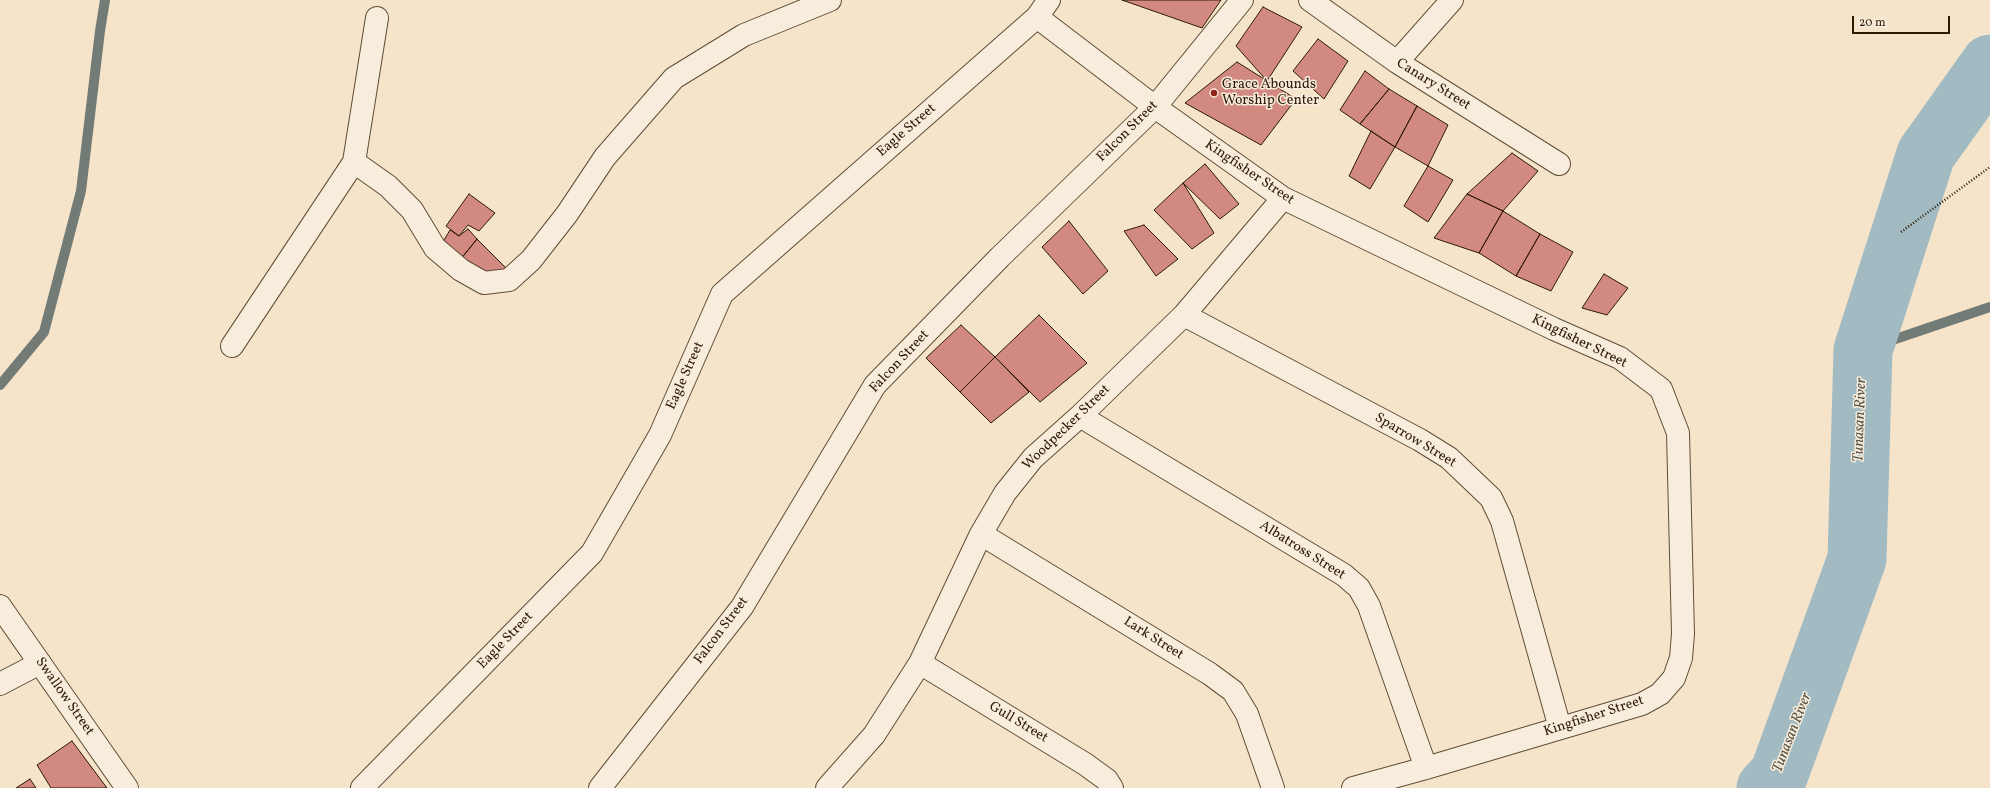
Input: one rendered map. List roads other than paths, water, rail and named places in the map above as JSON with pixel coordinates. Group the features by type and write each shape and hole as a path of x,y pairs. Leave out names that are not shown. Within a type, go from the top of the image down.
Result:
{"street":[{"path":"354,162 388,186 412,210 435,248 461,270 484,283 508,280 531,260 567,214 605,157 674,78 744,35 830,0"},
{"name":"Falcon Street","path":"600,788 742,607 875,385 1000,257 1154,108 1242,0"},
{"name":"Canary Street","path":"1310,0 1397,62 1559,164"},
{"path":"1397,62 1452,0"},
{"name":"Kingfisher Street","path":"1043,8 1154,108 1283,198 1554,330 1620,358 1661,389 1678,433 1683,634 1681,658 1674,678 1660,694 1642,704 1353,788"},
{"name":"Eagle Street","path":"362,788 592,553 660,436 722,294 1043,8"},
{"path":"232,346 354,162 377,18"},
{"name":"Woodpecker Street","path":"827,788 874,735 920,663 981,534 1005,493 1033,458 1080,416 1184,316 1283,198"},
{"name":"Sparrow Street","path":"1184,316 1420,440 1449,458 1491,498 1502,521 1560,728"},
{"name":"Albatross Street","path":"1080,416 1344,575 1359,588 1369,606 1426,768"},
{"name":"Lark Street","path":"981,534 1210,674 1233,690 1247,714 1273,788"},
{"name":"Swallow Street","path":"0,606 127,788"},
{"name":"Gull Street","path":"920,663 1085,764 1107,780 1112,788"},
{"path":"0,684 40,664"}],"waterway":[{"path":"0,385 44,332 81,191 105,0"},
{"name":"Tunasan River","path":"1766,788 1779,774 1857,559 1863,350 1926,154 1990,64"},
{"path":"1863,350 1990,307"}],"place":[{"name":"Grace Abounds Worship Center","path":"1214,93"}]}
